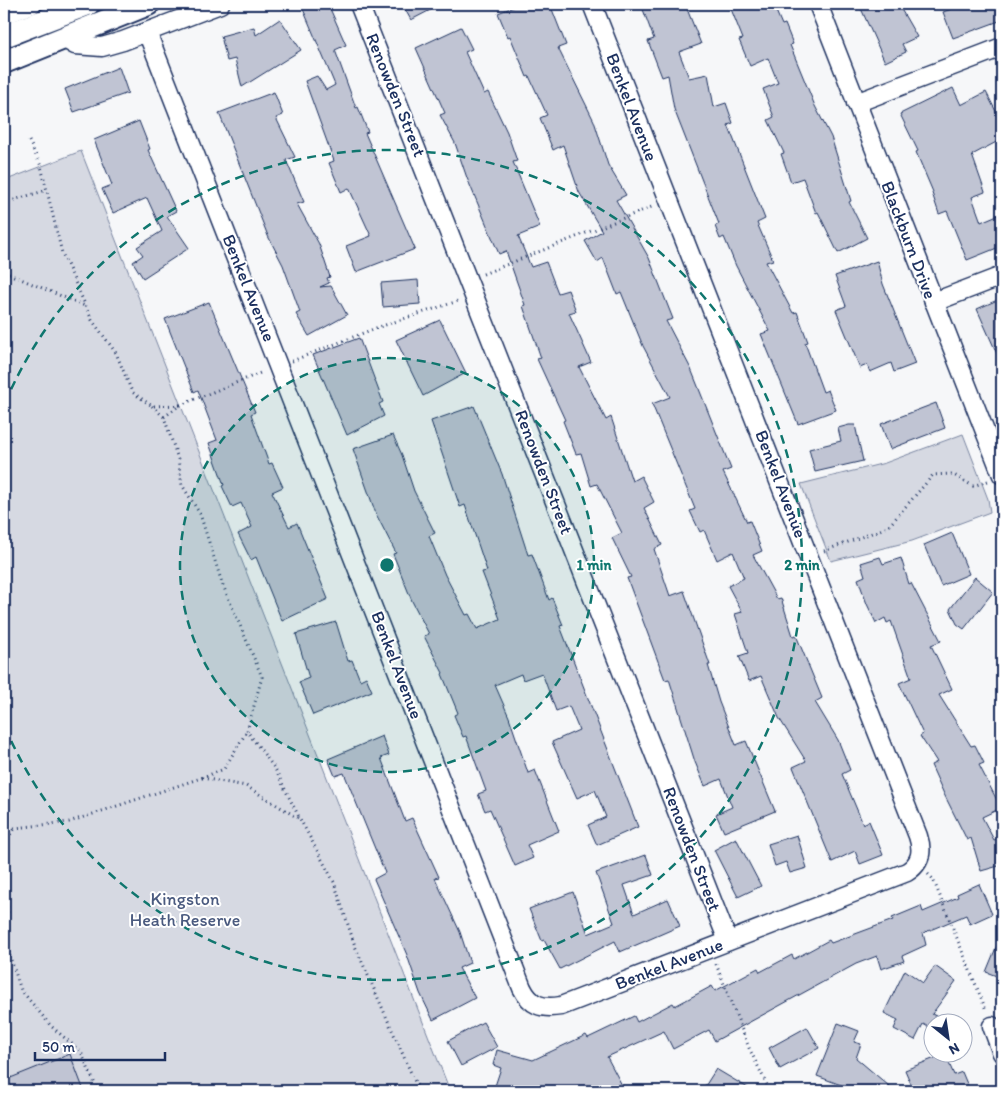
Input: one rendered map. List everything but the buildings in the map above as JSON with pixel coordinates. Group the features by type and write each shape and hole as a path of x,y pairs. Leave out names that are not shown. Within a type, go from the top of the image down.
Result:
{"main road":[{"path":"4,36 88,4"},
{"path":"4,62 62,37 148,4"}],"street":[{"path":"4,15 32,4"},
{"path":"62,37 75,45 102,46 147,32 220,4"},
{"name":"Renowden Street","path":"360,4 728,941"},
{"name":"Benkel Avenue","path":"147,32 526,995 538,1006 547,1008 560,1006 907,872 918,862 921,850 918,836 592,4"},
{"name":"Blackburn Drive","path":"818,4 934,302 999,476"},
{"path":"856,103 1002,47"},
{"path":"934,302 1002,276"},
{"path":"992,1026 1002,1053"}],"path":[{"path":"4,827 15,828 69,822 224,769 247,731 262,677 222,583 200,514 182,485 178,459 164,417 132,392 116,353 92,320 85,306 62,253 42,166 28,141"},
{"path":"4,203 47,190"},
{"path":"164,417 180,405 472,288 669,200"},
{"path":"4,272 85,306"},
{"path":"152,406 180,405"},
{"path":"809,556 848,544 888,527 933,475 952,474 973,486 999,476"},
{"path":"247,731 275,769 334,882 355,946 419,1091"},
{"path":"201,778 246,786 300,819"},
{"path":"4,842 15,828"},
{"path":"918,862 933,879 992,1026"},
{"path":"4,892 8,910 4,938 5,945 21,990 51,1026 81,1052 98,1091"},
{"path":"709,948 749,1048 770,1091"}],"green space":[{"name":"Kingston Heath Reserve","path":"81,151 450,1091 4,1091 4,181"},
{"path":"963,434 988,499 990,512 912,541 831,561 801,484 885,463"}]}
